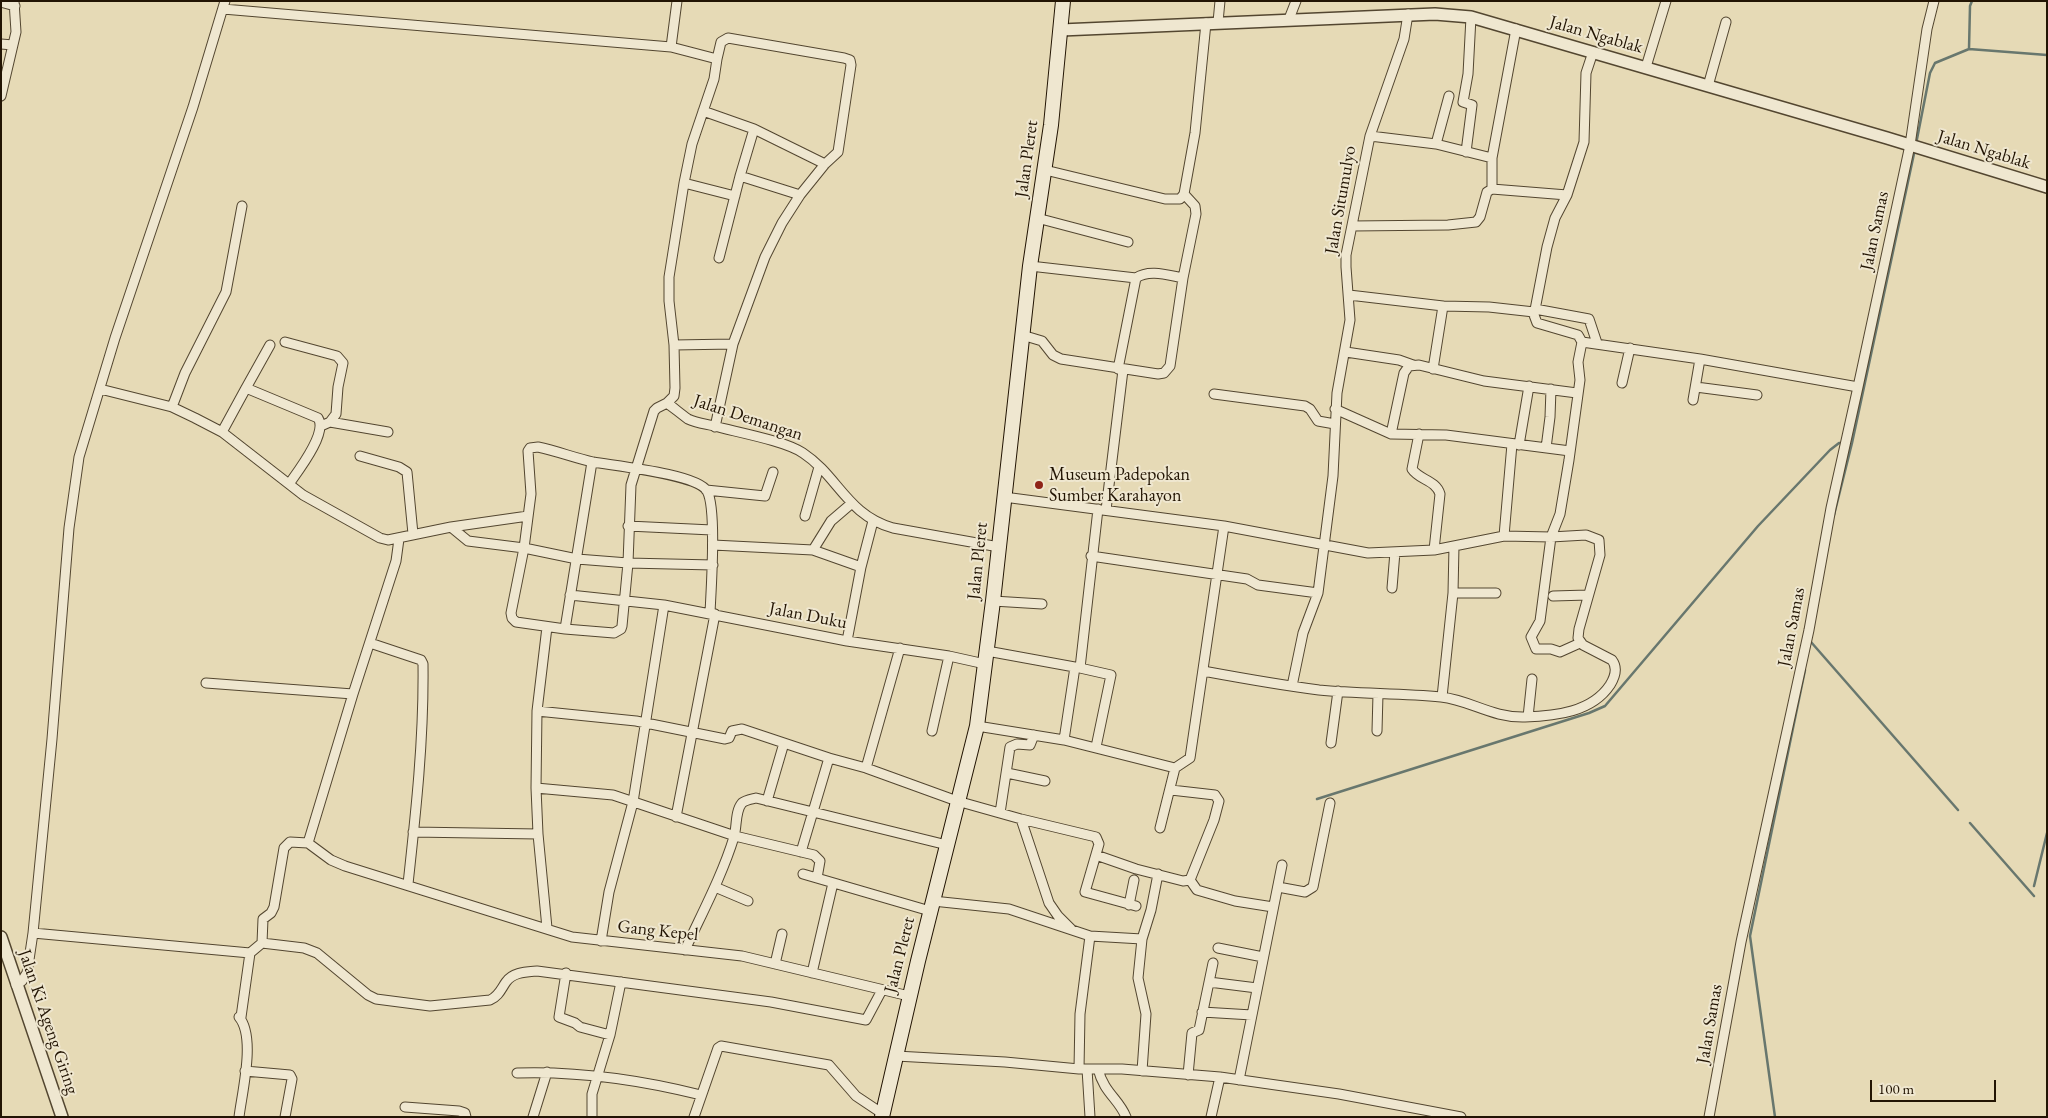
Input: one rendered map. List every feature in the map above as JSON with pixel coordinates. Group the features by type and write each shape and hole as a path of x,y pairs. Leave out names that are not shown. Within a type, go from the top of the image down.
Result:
{"main road":[{"name":"Jalan Pleret","path":"882,1115 909,996 977,726 993,601 1030,266 1044,170 1063,1"}],"street":[{"path":"672,47 677,1"},
{"path":"1044,170 1165,199 1180,198 1184,194 1212,23 1220,1"},
{"path":"1289,19 1296,1"},
{"path":"1646,68 1666,1"},
{"name":"Jalan Samas","path":"1709,1117 1741,942 1809,630 1831,508 1915,147 1927,30 1934,1"},
{"path":"1,2 14,3 16,23 14,45 1,96"},
{"path":"16,985 22,981 27,973 33,934 52,739 69,528 79,457 225,5 672,47 717,60"},
{"name":"Jalan Ngablak","path":"1061,30 1408,14 1443,14 1471,17 2047,187"},
{"name":"Jalan Situmulyo","path":"1292,686 1303,633 1318,593 1325,545 1333,476 1335,409 1350,320 1346,262 1352,226 1370,136 1404,39 1408,14"},
{"path":"1466,152 1472,105 1463,102 1468,74 1471,17"},
{"path":"1708,86 1726,22"},
{"path":"1492,189 1492,158 1516,29"},
{"name":"Jalan Demangan","path":"825,164 834,158 838,148 851,65 850,60 728,38 721,42 714,79 694,136 684,183 669,278 675,392 667,403 688,419 797,450 819,467 852,503 873,521 893,528 998,547"},
{"path":"1,44 14,45"},
{"path":"1580,643 1558,652 1551,649 1535,649 1535,644 1531,638 1540,621 1551,537 1560,514 1580,380 1578,362 1582,342 1578,335 1537,324 1534,320 1534,311 1542,267 1553,225 1566,195 1584,142 1586,74 1593,52"},
{"path":"1436,144 1449,96"},
{"path":"703,111 754,129 825,164 800,196 770,245 733,344 715,427"},
{"path":"719,258 754,129"},
{"path":"1370,136 1436,144 1492,158"},
{"path":"740,176 800,196"},
{"path":"684,183 735,196"},
{"path":"1352,226 1448,225 1476,222 1480,217 1487,192 1492,189 1566,195"},
{"path":"1022,335 1042,340 1053,355 1061,359 1158,374 1167,370 1170,366 1183,278 1196,214 1195,206 1184,194"},
{"path":"172,407 185,373 226,292 242,206"},
{"path":"1037,218 1128,242"},
{"path":"1030,266 1136,278 1148,273 1183,278"},
{"path":"1064,740 1078,667 1091,556 1102,510 1120,369 1136,278"},
{"path":"1349,295 1443,306 1489,307 1534,311 1589,319 1597,343"},
{"path":"1434,369 1443,306"},
{"path":"285,342 342,359 336,414 330,422 321,426"},
{"path":"1582,342 1700,359 1858,388"},
{"path":"674,345 733,344"},
{"path":"222,432 270,345"},
{"path":"1622,383 1630,348"},
{"path":"1346,352 1400,360 1413,365 1484,381 1577,392"},
{"path":"1694,400 1700,359"},
{"path":"1391,434 1404,373 1409,366 1413,365"},
{"path":"1504,536 1516,444 1529,386"},
{"path":"1696,387 1757,396"},
{"path":"246,388 318,418 321,426 309,455 289,484"},
{"path":"100,389 172,407 222,432 314,502 380,538 388,540 399,539 413,534 451,527 528,516"},
{"path":"1546,448 1551,389"},
{"path":"1214,394 1305,406 1310,409 1318,421 1335,424"},
{"path":"667,403 654,411 634,469 630,492 628,563 622,626 614,633 565,629 516,622 512,616 531,494 528,455 530,448 538,447 592,462 634,469 697,482 706,490 710,500 713,545 713,613 676,817"},
{"path":"1335,409 1391,434 1446,435 1570,451"},
{"path":"330,422 388,432"},
{"path":"1419,434 1412,469 1414,473 1436,486 1440,494 1434,550"},
{"path":"360,456 399,467 407,472 413,534"},
{"path":"565,629 592,462"},
{"path":"805,516 819,467"},
{"path":"706,490 765,496 772,472"},
{"path":"1004,497 1224,526 1368,553 1434,550 1504,536 1551,537 1586,535 1599,540 1600,555 1578,634 1580,643 1612,660 1616,665 1613,681 1605,693 1587,705 1569,712 1528,717 1497,714 1442,697 1338,691 1202,672"},
{"path":"813,550 831,521 852,503"},
{"path":"847,641 861,567 873,521"},
{"path":"628,526 712,530"},
{"path":"1160,828 1175,768 1190,758 1224,526"},
{"path":"451,527 468,541 524,548 577,559 628,563 713,565"},
{"path":"262,943 263,921 273,909 284,848 290,842 308,843 396,561 399,539"},
{"path":"713,545 813,550 861,567"},
{"path":"1442,697 1453,593 1454,546"},
{"path":"1392,588 1395,552"},
{"path":"1091,556 1251,580 1258,585 1318,593"},
{"path":"1453,593 1496,594"},
{"name":"Jalan Duku","path":"570,595 664,604 847,641 950,656 1078,667 1111,675 1096,747"},
{"path":"1553,596 1588,595"},
{"path":"993,601 1042,604"},
{"path":"601,941 609,892 633,802 664,604"},
{"path":"547,627 537,711 536,788 538,834 547,928"},
{"path":"370,643 421,660 423,664 424,702 408,884"},
{"path":"866,768 900,648"},
{"path":"932,731 950,656"},
{"path":"1528,717 1532,679"},
{"path":"206,683 353,694"},
{"path":"1331,743 1338,691"},
{"path":"1377,731 1378,694"},
{"path":"537,711 645,723 725,739 729,738 732,731 742,729 774,738 829,758 866,768 957,801 1096,837 1099,843 1085,892 1132,906 1134,880"},
{"path":"977,726 1064,740 1175,768"},
{"path":"1000,813 1010,747 1017,744 1030,745 1034,735"},
{"path":"767,801 784,743"},
{"path":"801,852 829,758"},
{"path":"1007,774 1045,781"},
{"path":"536,788 613,795 735,836 814,856 820,861 817,878"},
{"path":"1171,790 1215,795 1219,801 1214,820 1190,880"},
{"path":"685,950 715,887 735,836 739,810 743,802 756,798 946,845"},
{"path":"1278,887 1304,892 1313,887 1330,803"},
{"path":"1021,819 1049,903 1058,916 1073,931"},
{"path":"413,832 538,834"},
{"name":"Gang Kepel","path":"308,843 337,863 572,937 742,956 909,996"},
{"path":"1096,855 1136,870 1183,881 1190,880"},
{"path":"1239,1080 1282,865"},
{"path":"803,874 931,906 1009,909 1090,936 1142,939"},
{"path":"1142,1071 1146,1014 1138,978 1142,939 1151,910 1158,874"},
{"path":"1190,880 1197,890 1235,901 1274,907"},
{"path":"812,973 833,883"},
{"path":"715,887 748,901"},
{"path":"33,934 250,953"},
{"path":"775,964 782,934"},
{"path":"1090,936 1080,1014 1083,1069 1090,1117"},
{"name":"Jalan Ki Ageng Giring","path":"1,937 5,959 16,985 62,1117"},
{"path":"239,1117 245,1071 247,1035 246,1026 240,1017 250,953 262,943 304,948 317,953 368,995 376,999 430,1006 490,1000 498,994 509,978 526,972 566,973 771,1002 866,1020 882,990"},
{"path":"1218,948 1263,957"},
{"path":"1188,1075 1192,1033 1199,1030 1213,963"},
{"path":"566,973 559,1018 575,1023 580,1027 610,1035"},
{"path":"592,1117 592,1094 596,1075 610,1035 622,982"},
{"path":"1209,982 1257,988"},
{"path":"1202,1012 1252,1015"},
{"path":"694,1117 718,1048 723,1046 829,1065 856,1096 882,1115"},
{"path":"896,1056 1220,1077 1339,1094 1461,1117"},
{"path":"1098,1069 1106,1090 1121,1107 1126,1117"},
{"path":"245,1071 290,1076 292,1078 286,1117"},
{"path":"517,1072 596,1075 701,1095"},
{"path":"533,1117 547,1072"},
{"path":"1212,1117 1220,1077"},
{"path":"406,1107 459,1111 465,1113 466,1117"}],"waterway":[{"path":"1916,144 1930,73 1935,63 1969,49 1970,6 1972,1"},
{"path":"1969,49 2047,55"},
{"path":"1834,515 1852,443 1915,149"},
{"path":"1317,799 1589,713 1605,706 1758,526 1830,450 1839,443 1843,443"},
{"path":"1811,642 1958,810"},
{"path":"1775,1117 1750,936 1805,670"},
{"path":"1970,823 2034,896"},
{"path":"2034,886 2047,833"}],"place":[{"name":"Museum Padepokan Sumber Karahayon","path":"1039,485"}]}
